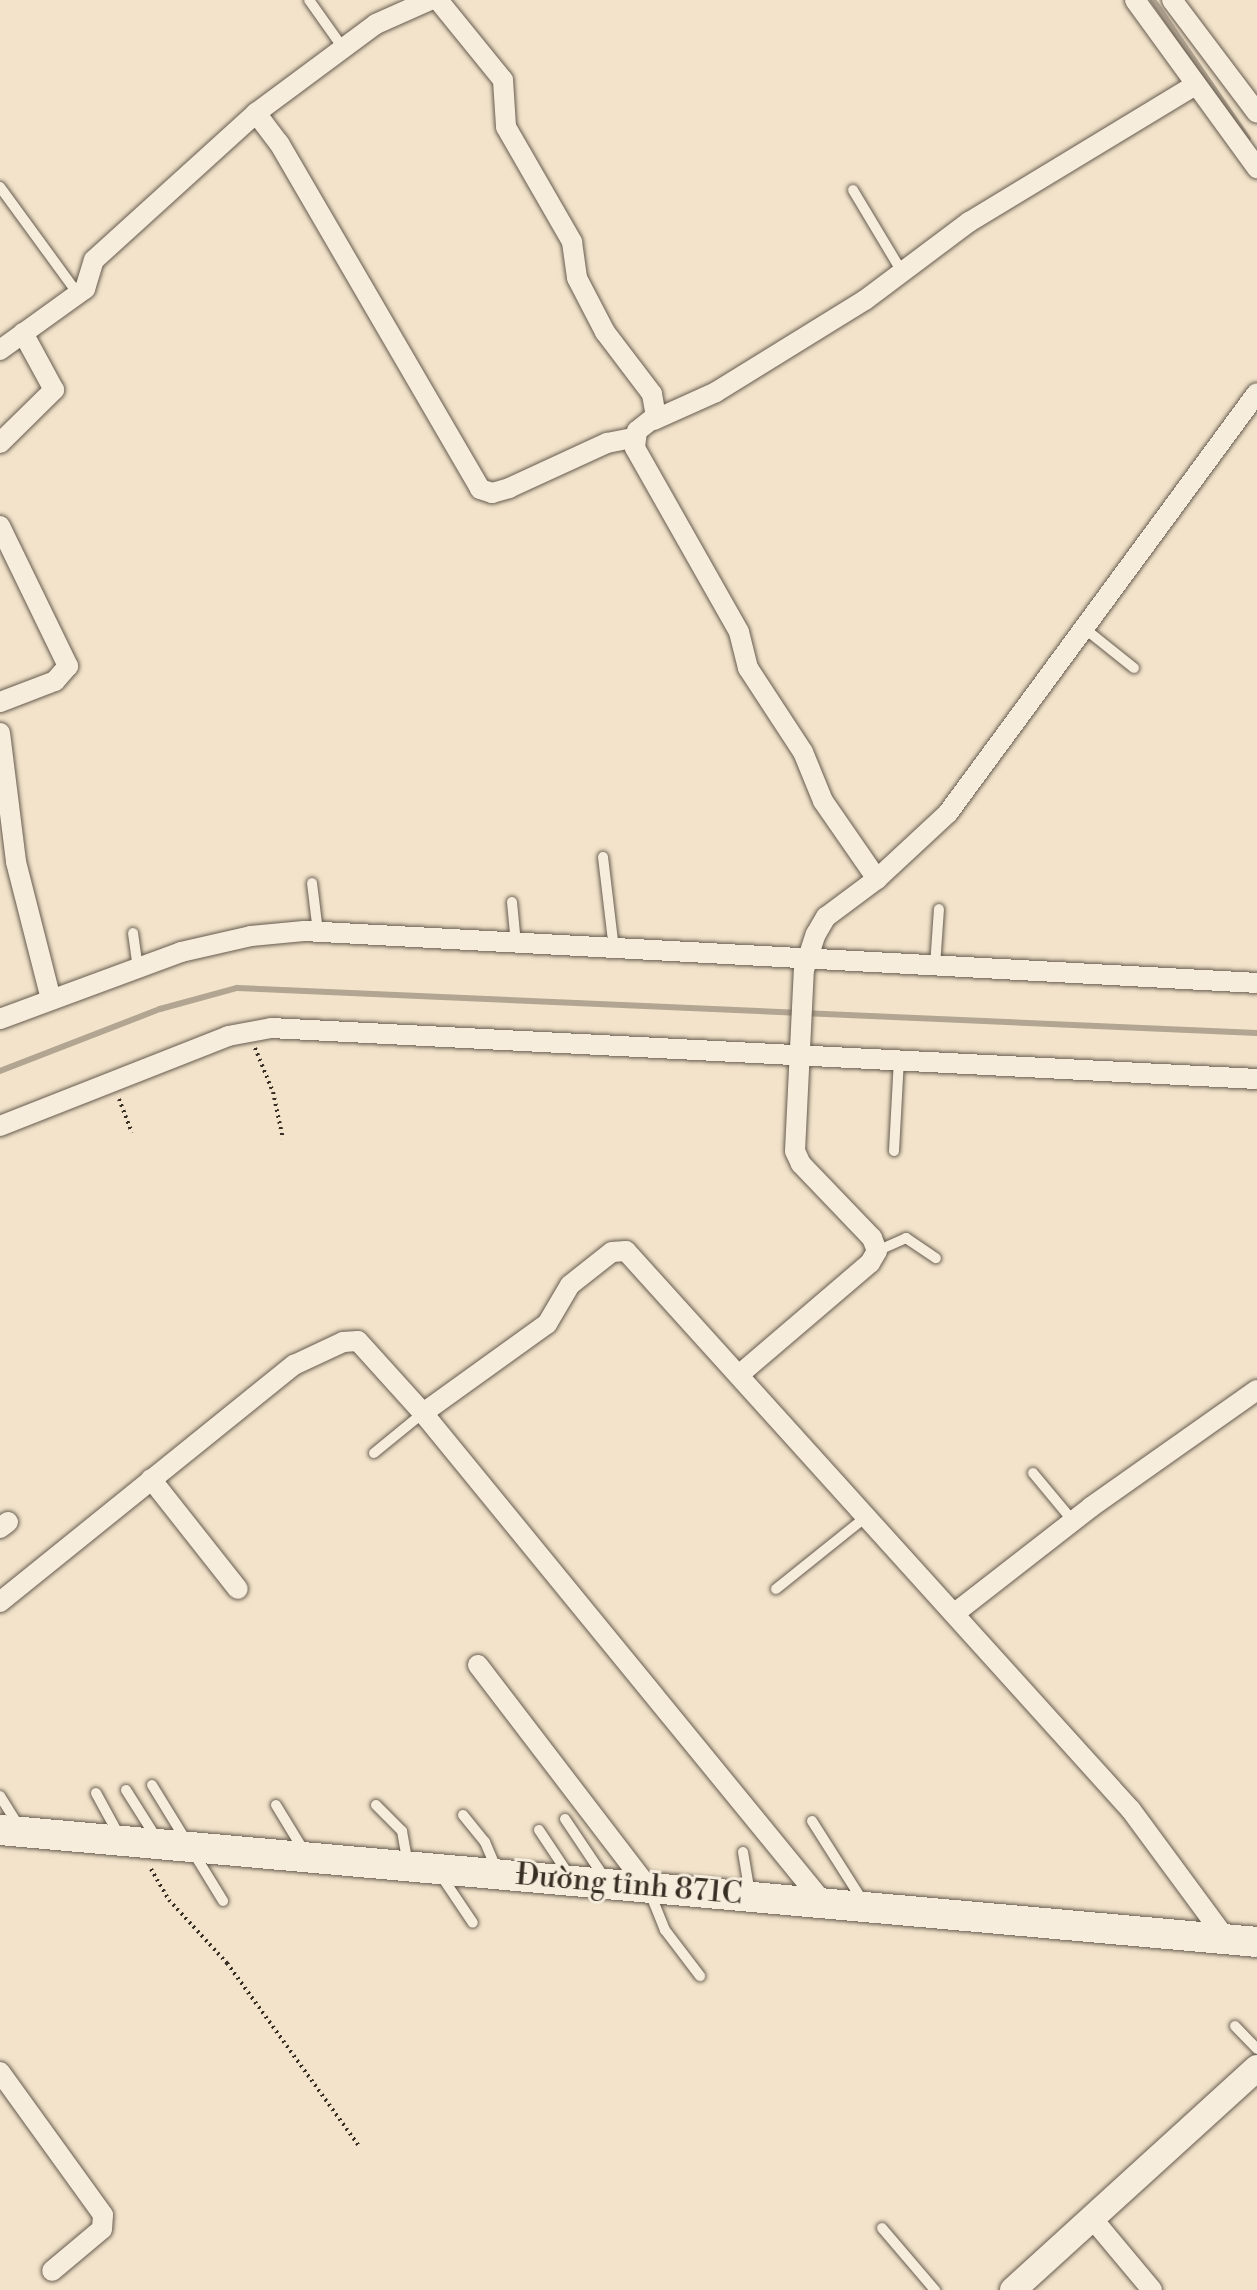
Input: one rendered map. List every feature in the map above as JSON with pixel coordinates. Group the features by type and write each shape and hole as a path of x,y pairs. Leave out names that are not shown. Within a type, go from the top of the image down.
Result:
{"main road":[{"name":"Đường tỉnh 871C","path":"11,1831 1257,1942"}],"street":[{"path":"438,0 503,80 506,127 572,242 577,278 605,332 652,394 654,420"},
{"path":"1135,0 1194,86 1257,168"},
{"path":"1172,0 1257,113"},
{"path":"0,350 78,294 91,280 94,260 256,113 376,24 418,2"},
{"path":"256,113 279,143 480,489 492,493 607,443 633,438 654,420 716,392 902,272 969,222 1194,86"},
{"path":"0,443 54,390 23,333"},
{"path":"740,1374 870,1263 877,1251 872,1238 797,1159 805,964 826,917 877,879 948,813 1257,393"},
{"path":"633,438 739,632 748,668 808,762 823,801 877,879"},
{"path":"0,526 68,666 55,681 0,702"},
{"path":"0,733 16,862 51,999"},
{"path":"0,1019 138,968 251,936 318,932 805,964 935,966 1257,983"},
{"path":"0,1126 249,1031 799,1053 1257,1079"},
{"path":"423,1413 547,1324 570,1285 619,1250 662,1284 1131,1810 1226,1939"},
{"path":"0,1602 294,1365 351,1340 370,1350 423,1413 823,1902"},
{"path":"955,1613 1073,1521 1257,1390"},
{"path":"151,1479 238,1589"},
{"path":"478,1665 648,1887"},
{"path":"0,2072 103,2215 102,2229 52,2271"},
{"path":"1013,2290 1091,2217 1254,2077"},
{"path":"1091,2217 1152,2290"}],"lane":[{"path":"309,0 343,48"},
{"path":"0,187 78,294"},
{"path":"853,190 902,272"},
{"path":"1084,628 1134,668"},
{"path":"603,857 615,951"},
{"path":"312,883 318,932"},
{"path":"512,902 516,944"},
{"path":"935,966 939,909"},
{"path":"133,933 138,968"},
{"path":"894,1151 899,1059"},
{"path":"877,1251 906,1238 936,1258"},
{"path":"374,1453 423,1413"},
{"path":"1033,1473 1073,1521"},
{"path":"776,1589 867,1516"},
{"path":"152,1785 193,1847 223,1901"},
{"path":"126,1790 139,1842"},
{"path":"96,1793 139,1842"},
{"path":"0,1796 11,1831"},
{"path":"276,1805 307,1857"},
{"path":"376,1805 402,1831 422,1867 473,1923"},
{"path":"463,1815 485,1842 499,1874"},
{"path":"565,1819 608,1884"},
{"path":"812,1821 866,1906"},
{"path":"539,1830 572,1880"},
{"path":"743,1852 751,1896"},
{"path":"648,1887 665,1930 700,1976"},
{"path":"1235,2026 1257,2049"},
{"path":"882,2228 935,2290"}],"path":[{"path":"249,1031 273,1092 283,1139"},
{"path":"112,1082 132,1133"},
{"path":"139,1842 169,1900 227,1963 359,2146"}],"waterway":[{"path":"1153,0 1248,139"},
{"path":"0,1071 160,1009 237,988 1257,1033"}]}
